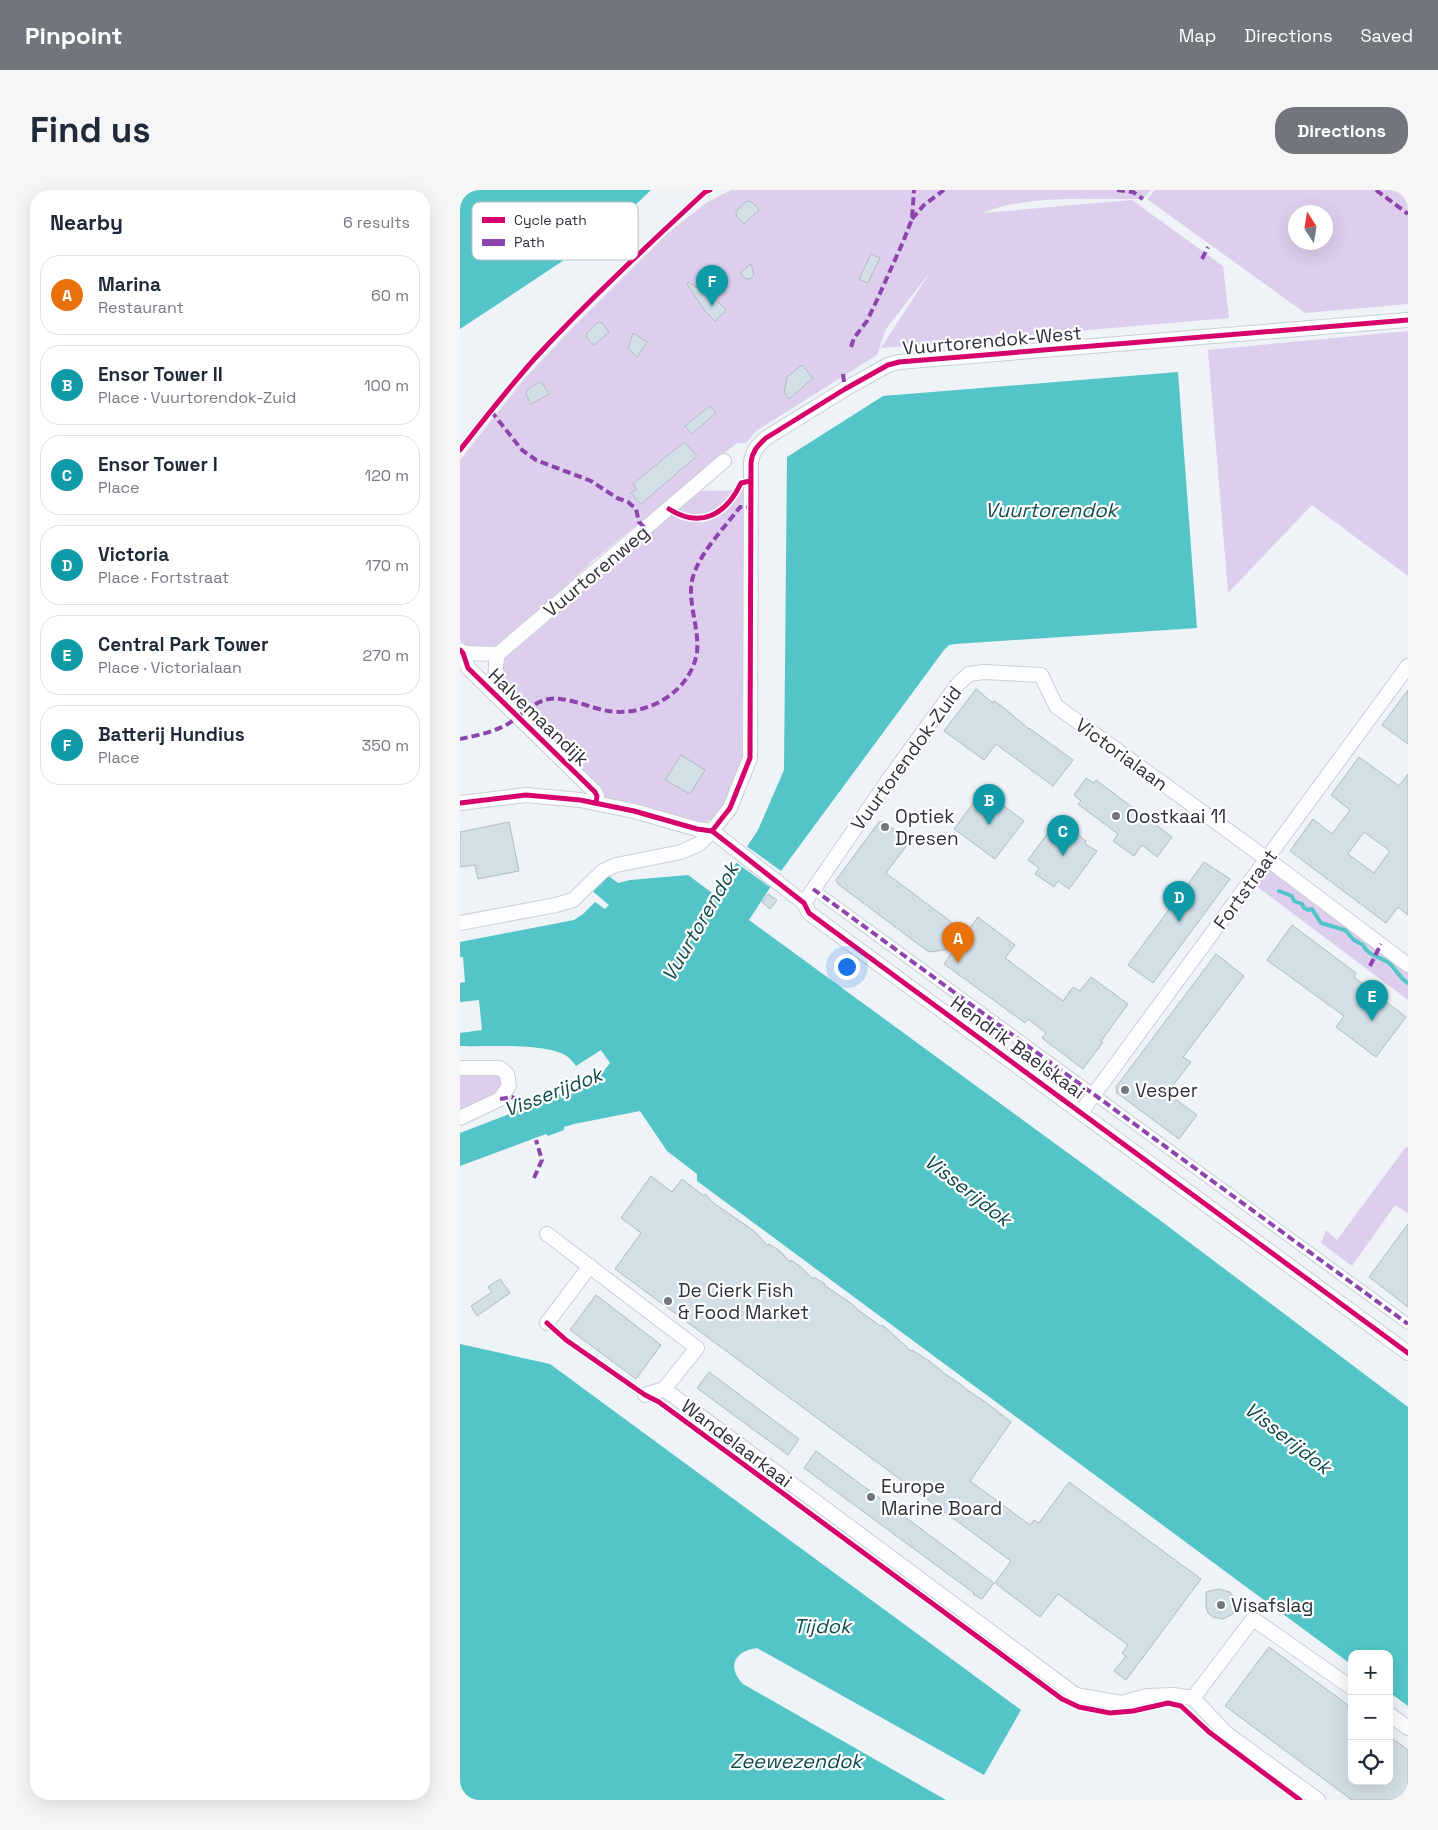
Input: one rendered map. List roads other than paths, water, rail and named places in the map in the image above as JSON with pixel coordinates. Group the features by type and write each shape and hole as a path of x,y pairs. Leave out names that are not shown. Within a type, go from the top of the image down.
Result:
{"street":[{"name":"Vuurtorendok-West","path":"460,924 573,900 603,871 616,865 681,852 699,844 730,808 750,758 750,463 756,447 766,438 845,389 888,365 899,362 1408,320"},
{"name":"Vuurtorenweg","path":"498,654 724,461"},
{"name":"Halvemaandijk","path":"498,654 462,652 468,668 595,792 597,796 596,803"},
{"path":"495,695 498,654"},
{"name":"Fortstraat","path":"1081,1112 1408,666"},
{"name":"Vuurtorendok-Zuid","path":"804,903 889,778 958,684 969,674 984,672 1041,675"},
{"name":"Victorialaan","path":"1041,675 1056,706 1267,859 1408,965"},
{"name":"Hendrik Baelskaai","path":"460,803 526,794 596,803 634,811 697,829 712,831 804,903 809,913 1408,1353"},
{"name":"Hendrik Baelskaai","path":"813,889 1408,1324"},
{"path":"460,1068 500,1068 507,1074 509,1086 500,1099 460,1118"},
{"path":"547,1234 697,1348 664,1388 645,1395"},
{"path":"547,1323 590,1266"},
{"name":"Wandelaarkaai","path":"664,1388 1076,1695 1121,1703 1147,1696 1173,1695 1193,1698"},
{"path":"1318,1800 1228,1734 1193,1698 1253,1619 1348,1685"},
{"path":"1393,1717 1408,1728"}],"water":[{"path":"460,190 651,190 638,202 472,202 472,260 564,260 460,329"},
{"path":"1178,372 1197,628 949,645 781,871 749,920 1157,1218 1408,1407 1408,1706 1393,1695 1393,1650 1348,1650 1348,1662 697,1181 697,1174 667,1151 640,1111 564,1127 564,1130 548,1136 546,1134 460,1166 460,1133 535,1104 535,1101 551,1095 553,1097 576,1088 599,1075 610,1063 601,1050 576,1066 568,1057 559,1052 546,1049 516,1046 460,1046 460,1033 482,1030 479,1000 460,1002 460,983 465,982 463,957 460,957 460,942 574,920 595,902 605,909 609,905 590,889 606,874 618,883 630,880 688,875 715,895 758,830 784,770 787,457 883,396"},
{"path":"460,1344 550,1364 1021,1710 984,1775 757,1648 743,1652 735,1660 735,1671 743,1684 946,1800 460,1800"}],"waterway":[{"path":"1279,891 1292,896 1294,901 1302,904 1304,908 1312,909 1321,923 1345,930 1354,940 1363,945 1368,952 1389,963 1408,983"}],"place":[{"name":"Batterij Hundius","path":"712,306"},
{"name":"Oostkaai 11","path":"1116,816"},
{"name":"Ensor Tower II","path":"989,825"},
{"name":"Optiek Dresen","path":"885,827"},
{"name":"Ensor Tower I","path":"1063,856"},
{"name":"Victoria","path":"1179,922"},
{"name":"Marina","path":"958,963"},
{"name":"Central Park Tower","path":"1372,1021"},
{"name":"Vesper","path":"1125,1090"},
{"name":"De Cierk Fish & Food Market","path":"668,1301"},
{"name":"Europe Marine Board","path":"871,1497"},
{"name":"Visafslag","path":"1221,1605"}],"water label":[{"name":"Vuurtorendok","path":"1051,510"},
{"name":"Vuurtorendok","path":"700,922"},
{"name":"Visserijdok","path":"553,1092"},
{"name":"Visserijdok","path":"968,1190"},
{"name":"Visserijdok","path":"1288,1438"},
{"name":"Tijdok","path":"822,1626"},
{"name":"Zeewezendok","path":"796,1761"}]}
